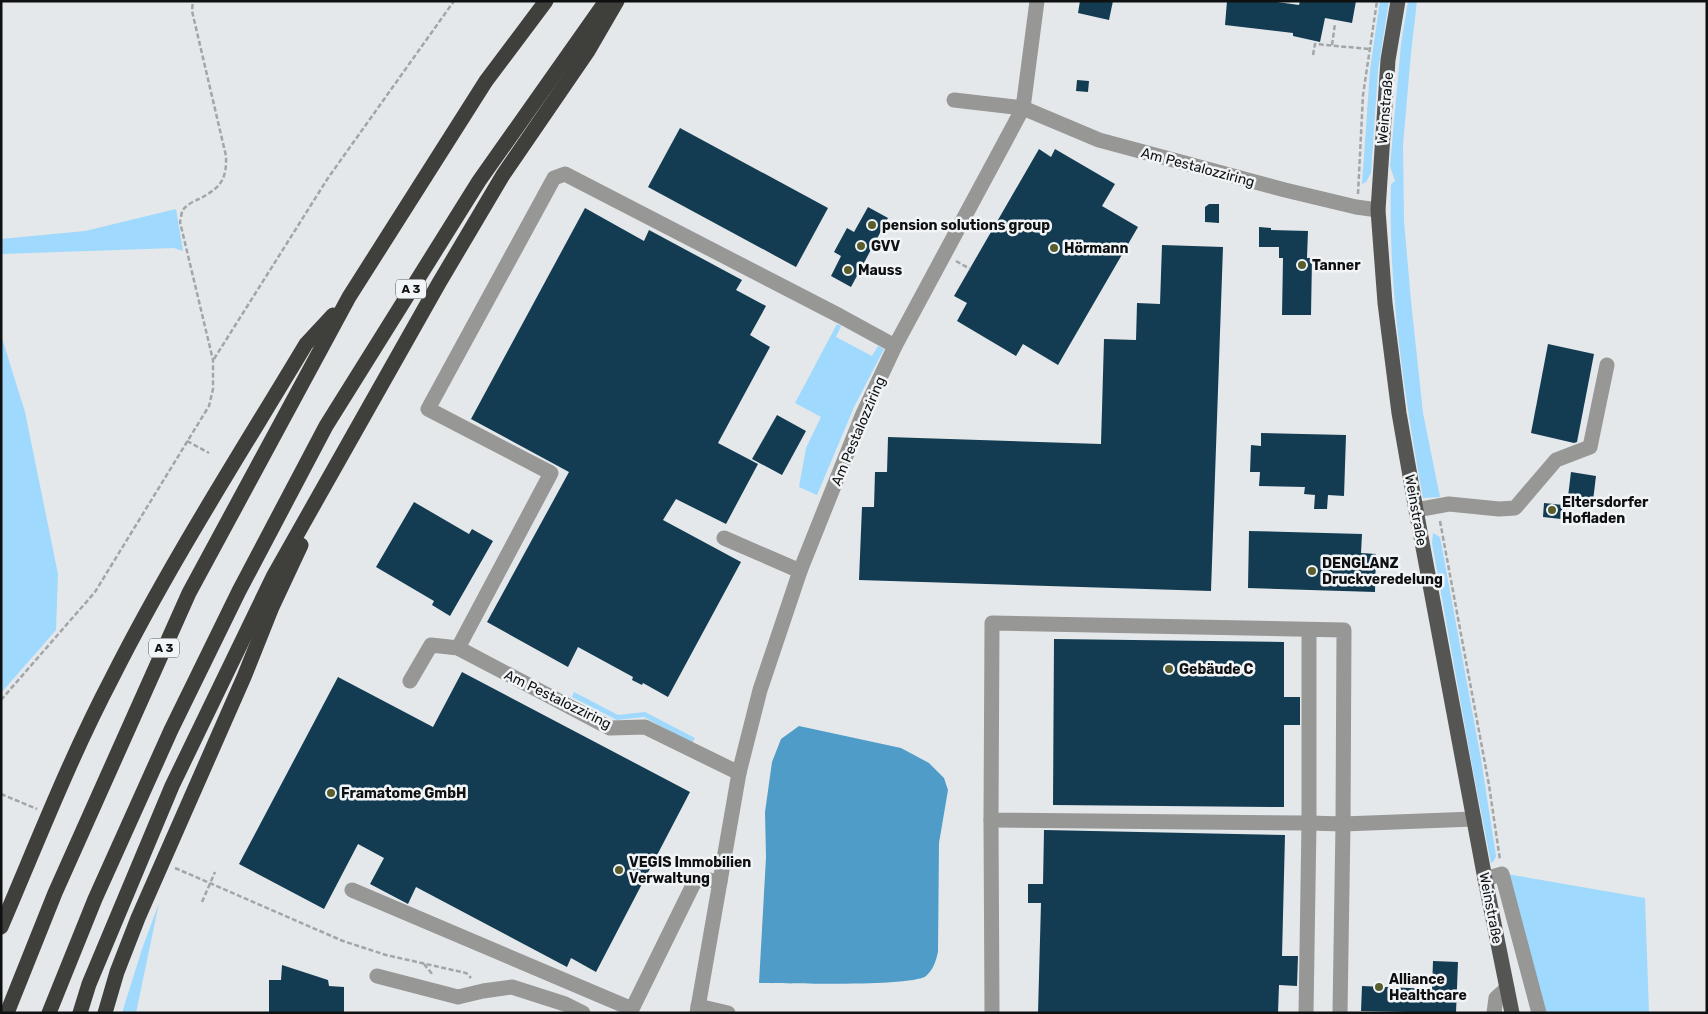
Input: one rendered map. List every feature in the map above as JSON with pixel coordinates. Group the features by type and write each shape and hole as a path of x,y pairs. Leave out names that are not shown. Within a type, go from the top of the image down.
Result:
{"highway":[{"name":"A 3","path":"7,1013 55,893 189,593 349,297 486,81 546,1"},
{"name":"A 3","path":"49,1013 95,899 171,730 239,591 326,426 479,181 606,1"},
{"path":"80,1013 90,984 172,786 273,577 503,175 588,51 617,1"},
{"path":"1,927 73,758 112,678 158,592 306,344 349,297"},
{"path":"105,1013 117,972 138,918 244,677 272,608 300,549 328,478"}],"main road":[{"name":"Weinstraße","path":"1398,1 1388,60 1378,210 1386,312 1399,413 1416,510 1512,1013"}],"street":[{"name":"Am Pestalozziring","path":"698,1010 739,773 760,690 800,571 862,416 895,346 1023,108 1037,1"},
{"path":"954,100 1023,108"},
{"name":"Am Pestalozziring","path":"1023,108 1099,140 1352,206 1378,210"},
{"path":"458,648 551,473 428,409 554,178 565,174 895,346"},
{"path":"1416,510 1449,504 1499,509 1515,508 1556,460 1590,447 1607,365"},
{"path":"724,538 800,571"},
{"path":"992,1013 992,623 1344,630 1340,1013"},
{"path":"1306,1013 1309,823 1309,630"},
{"name":"Am Pestalozziring","path":"410,681 431,644 458,648 610,728 645,727 739,773"},
{"path":"991,820 1343,824 1474,818"},
{"path":"1485,879 1502,874 1539,1013"},
{"path":"352,890 632,1010 695,881 710,880 720,882"},
{"path":"377,976 458,997 512,986 565,1004 583,1013"},
{"path":"1494,1013 1496,998 1507,988"},
{"path":"698,1010 728,1013"}],"path":[{"path":"1,700 95,592 209,406 213,389 213,360 180,222 183,210 192,202 214,192 222,182 226,169 226,156 192,11 193,1"},
{"path":"213,360 328,178 454,1"},
{"path":"1359,186 1363,95 1377,1"},
{"path":"1332,45 1336,24"},
{"path":"1313,55 1315,44 1369,49"},
{"path":"957,261 970,269"},
{"path":"187,441 209,453"},
{"path":"1437,506 1489,785 1502,874"},
{"path":"202,902 215,872"},
{"path":"185,873 343,941 386,954 466,973"}],"shaded area":[{"path":"1380,1 1389,1 1378,70 1371,173 1366,182 1362,184 1370,70"},
{"path":"1408,1 1417,1 1403,145 1404,221 1423,413 1440,497 1423,498 1404,381 1392,263 1391,184 1395,181 1390,166 1401,44"},
{"path":"176,209 183,251 174,248 1,254 1,239 85,231"},
{"path":"837,324 841,326 836,337 872,356 878,346 884,349 854,407 817,495 799,487 806,448 821,417 795,403"},
{"path":"1,335 25,412 58,574 56,630 1,693"},
{"path":"1433,533 1440,537 1481,759 1496,856 1491,863 1432,543"},
{"path":"574,692 618,715 645,712 695,738 692,743 644,717 617,720 572,697"},
{"path":"799,726 901,748 929,763 944,778 948,790 939,843 938,952 931,971 926,976 897,982 874,983 759,983 766,857 765,812 772,762 781,739"},
{"path":"1507,874 1645,898 1649,1013 1544,1013"},
{"path":"159,903 136,1013 122,1013 142,949"}],"building":[{"path":"1080,1 1113,1 1109,20 1078,13"},
{"path":"1227,1 1270,1 1299,5 1300,1 1356,1 1352,23 1325,18 1320,42 1293,36 1293,33 1225,25"},
{"path":"1077,80 1089,81 1088,92 1076,91"},
{"path":"680,128 828,208 796,267 648,187"},
{"name":"Hörmann","path":"1039,149 1051,157 1055,149 1115,184 1102,206 1138,227 1058,365 1023,344 1016,356 957,321 967,303 954,296"},
{"path":"1209,204 1219,204 1219,223 1205,222 1205,207"},
{"path":"868,207 888,218 851,287 831,276 841,256 834,252 847,228 854,232"},
{"path":"585,208 644,241 649,230 742,280 736,290 766,306 750,335 770,347 718,443 758,464 726,524 676,499 663,520 741,562 668,697 643,683 642,685 632,680 633,677 578,647 568,667 487,622 569,472 471,419"},
{"path":"1259,227 1271,228 1271,230 1308,231 1307,258 1312,258 1311,315 1282,315 1283,258 1279,258 1279,247 1259,247"},
{"path":"1162,245 1223,247 1211,591 859,580 862,507 874,507 875,472 887,472 888,437 1101,444 1104,339 1136,340 1137,303 1160,304"},
{"path":"1548,344 1594,354 1577,442 1574,443 1531,433"},
{"path":"777,415 806,431 782,475 752,459"},
{"path":"1261,433 1346,435 1344,496 1328,495 1327,509 1314,509 1315,495 1304,494 1305,487 1259,486 1260,472 1250,472 1251,445 1261,446"},
{"path":"1571,472 1596,476 1592,509 1567,505"},
{"path":"414,502 469,534 472,529 493,541 450,616 432,605 434,601 376,567"},
{"path":"1544,503 1563,505 1561,519 1543,517"},
{"name":"DENGLANZ Druckveredelung","path":"1249,531 1362,534 1361,553 1376,554 1375,592 1248,588"},
{"path":"1054,639 1284,642 1284,697 1300,697 1300,725 1284,725 1284,807 1053,805"},
{"path":"462,672 690,792 596,972 571,958 567,967 416,887 408,904 370,884 384,858 358,844 324,909 239,864 338,677 433,727"},
{"path":"1044,830 1285,835 1282,956 1298,956 1297,986 1279,985 1278,1013 1038,1013 1041,903 1028,903 1028,884 1043,884"},
{"name":"Alliance Healthcare","path":"1433,961 1458,962 1456,1013 1361,1011 1362,986 1432,989"},
{"path":"282,965 328,980 329,986 344,987 344,1013 269,1013 269,980 281,980"}],"place":[{"name":"pension solutions group","path":"872,225"},
{"name":"GVV","path":"861,246"},
{"name":"Hörmann","path":"1054,248"},
{"name":"Tanner","path":"1302,265"},
{"name":"Mauss","path":"848,270"},
{"name":"Eltersdorfer Hofladen","path":"1552,510"},
{"name":"DENGLANZ Druckveredelung","path":"1312,571"},
{"name":"Gebäude C","path":"1169,669"},
{"name":"Framatome GmbH","path":"331,793"},
{"name":"VEGIS Immobilien Verwaltung","path":"619,870"},
{"name":"Alliance Healthcare","path":"1379,987"}]}
